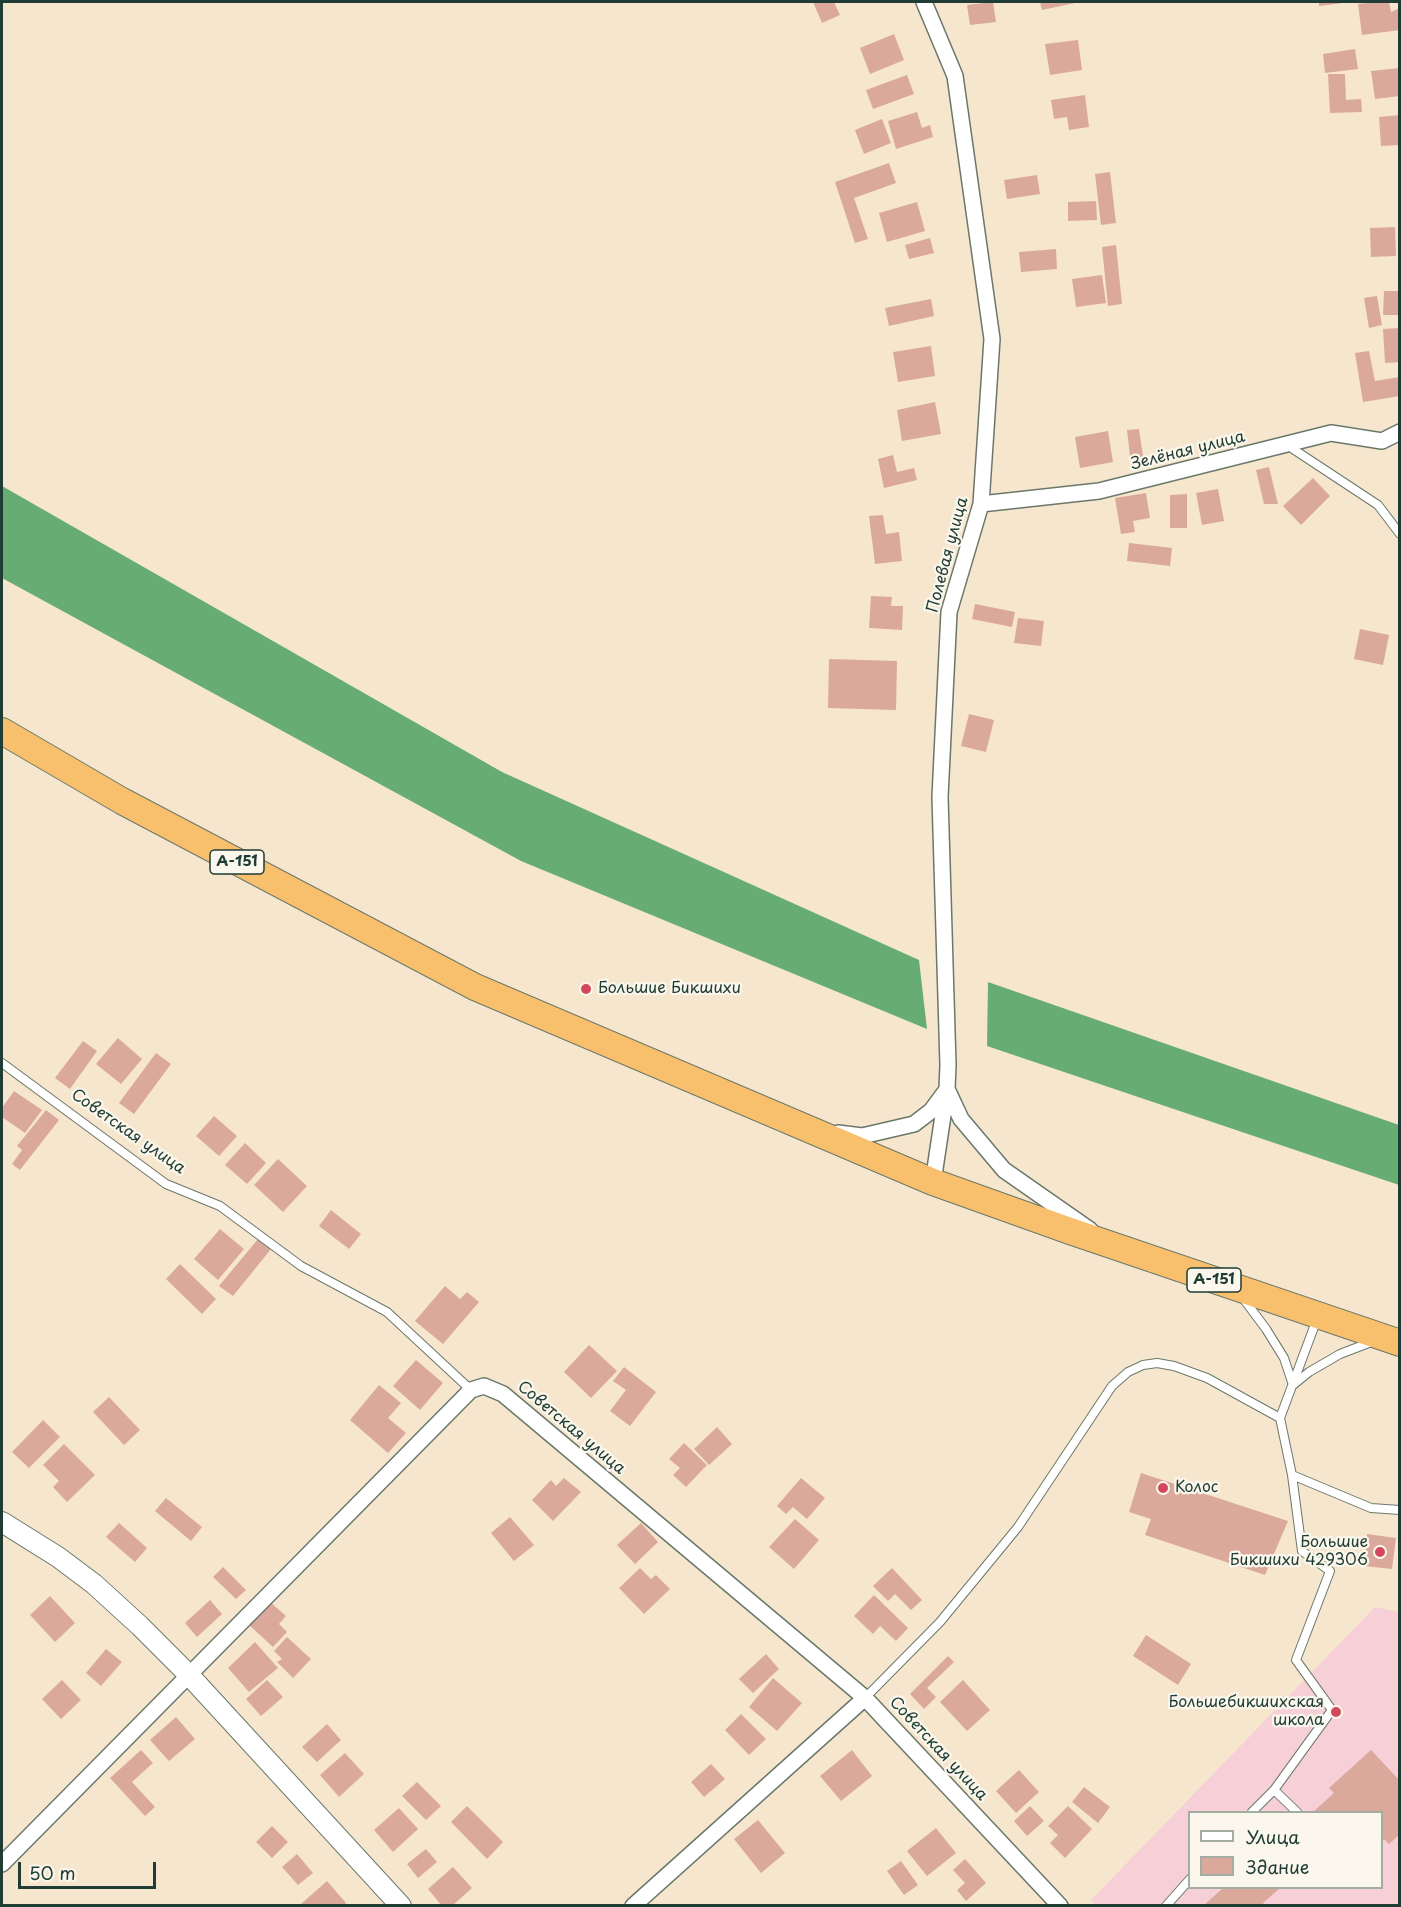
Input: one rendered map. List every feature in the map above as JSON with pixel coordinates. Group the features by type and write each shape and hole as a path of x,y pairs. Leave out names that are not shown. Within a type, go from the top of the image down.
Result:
{"highway":[{"name":"А-151","path":"2,731 122,801 476,987 933,1182 1392,1340"}],"street":[{"name":"Полевая улица","path":"924,2 954,76 992,339 981,504 949,612 940,797 948,1065 947,1089 933,1182"},
{"name":"Зелёная улица","path":"981,504 1099,491 1331,434 1382,441 1400,432"},
{"path":"809,1130 862,1136 914,1124 931,1111 947,1089 961,1119 1004,1170 1110,1244"},
{"name":"Советская улица","path":"471,1390 484,1386 503,1394 866,1698 1060,1905"},
{"path":"2,1864 471,1390"},
{"path":"2,1522 58,1557 94,1584 140,1626 188,1674 400,1905"},
{"path":"633,1905 866,1698"}],"lane":[{"path":"1287,445 1378,505 1400,534"},
{"name":"Советская улица","path":"2,1063 166,1184 220,1206 302,1266 387,1312 471,1390"},
{"path":"1235,1287 1284,1358 1293,1385"},
{"path":"1253,1811 1274,1790 1332,1710 1296,1660 1330,1571 1302,1551 1292,1475 1280,1418 1318,1316"},
{"path":"1293,1385 1309,1372 1340,1354 1392,1340"},
{"path":"866,1698 940,1622 1018,1527 1112,1386 1128,1372 1143,1365 1157,1363 1174,1366 1207,1378 1280,1418"},
{"path":"1292,1475 1371,1508 1400,1510"},
{"path":"1274,1790 1296,1811"},
{"path":"1166,1905 1188,1881"}],"shaded area":[{"name":"Большебикшихская школа","path":"1375,1607 1399,1612 1399,1905 1096,1906 1091,1900"}],"green space":[{"path":"2,486 502,772 919,960 927,1029 521,861 2,578"},
{"path":"988,982 1399,1125 1399,1185 987,1046"}],"building":[{"path":"813,2 834,2 840,15 822,23"},
{"path":"993,2 996,22 970,25 967,5"},
{"path":"1040,2 1075,2 1075,3 1042,10"},
{"path":"1319,2 1343,2 1343,3 1319,6"},
{"path":"1389,2 1391,12 1400,8 1400,30 1362,35 1358,4"},
{"path":"894,34 904,60 870,74 860,48"},
{"path":"1078,40 1082,70 1050,75 1045,44"},
{"path":"1355,49 1358,69 1325,73 1323,54"},
{"path":"1400,68 1400,96 1375,99 1371,71"},
{"path":"1328,74 1345,74 1346,100 1361,99 1362,112 1330,113"},
{"path":"907,75 914,94 873,109 866,90"},
{"path":"1085,95 1089,127 1069,130 1067,117 1054,119 1051,100"},
{"path":"917,112 922,128 930,125 933,137 896,149 888,121"},
{"path":"1400,115 1400,145 1381,146 1379,117"},
{"path":"882,119 891,143 864,154 855,130"},
{"path":"889,163 896,183 854,198 868,239 855,243 835,182"},
{"path":"1110,172 1116,223 1101,225 1095,174"},
{"path":"1037,175 1040,194 1007,199 1004,180"},
{"path":"1096,201 1097,220 1068,221 1068,202"},
{"path":"917,202 925,231 887,242 879,213"},
{"path":"1395,227 1396,256 1371,257 1370,228"},
{"path":"930,238 934,253 909,259 905,245"},
{"path":"1116,245 1122,304 1108,306 1102,247"},
{"path":"1056,249 1057,269 1021,272 1019,252"},
{"path":"1102,275 1106,303 1076,307 1072,279"},
{"path":"1384,291 1400,291 1400,315 1383,315"},
{"path":"1377,296 1382,325 1369,328 1364,298"},
{"path":"931,299 934,316 889,326 885,308"},
{"path":"1400,328 1400,362 1385,363 1383,329"},
{"path":"931,346 935,376 898,382 893,352"},
{"path":"1369,351 1375,381 1400,377 1400,396 1363,402 1355,353"},
{"path":"935,402 941,434 902,441 897,410"},
{"path":"1139,429 1144,463 1131,465 1127,430"},
{"path":"1108,431 1113,462 1080,468 1075,437"},
{"path":"893,455 897,472 914,468 917,480 884,488 878,459"},
{"path":"1269,467 1278,504 1264,504 1256,470"},
{"path":"1313,478 1330,496 1301,525 1283,506"},
{"path":"1218,489 1224,521 1202,525 1196,493"},
{"path":"1146,493 1150,518 1133,521 1135,532 1121,534 1115,498"},
{"path":"1187,494 1187,528 1170,528 1170,495"},
{"path":"883,515 886,534 899,532 902,561 875,564 869,516"},
{"path":"1129,543 1172,548 1170,566 1127,561"},
{"path":"871,596 892,597 891,606 903,606 902,630 869,628"},
{"path":"975,604 1015,612 1012,627 972,619"},
{"path":"1018,618 1044,621 1041,646 1014,643"},
{"path":"1360,629 1389,635 1383,665 1354,659"},
{"path":"829,659 897,661 896,710 828,708"},
{"path":"969,714 994,720 986,752 961,746"},
{"path":"118,1038 142,1059 121,1084 96,1064"},
{"path":"83,1041 97,1051 70,1089 55,1078"},
{"path":"156,1053 171,1064 134,1114 119,1103"},
{"path":"14,1091 42,1110 25,1133 2,1117 2,1108"},
{"path":"46,1110 59,1120 20,1170 12,1164 22,1150 17,1146"},
{"path":"214,1116 237,1136 219,1156 196,1136"},
{"path":"245,1143 266,1163 247,1184 225,1165"},
{"path":"278,1159 307,1186 283,1212 254,1185"},
{"path":"331,1210 361,1234 349,1249 319,1226"},
{"path":"220,1229 244,1249 218,1280 194,1259"},
{"path":"258,1239 271,1249 233,1296 219,1286"},
{"path":"180,1264 216,1299 202,1314 166,1279"},
{"path":"445,1286 460,1299 467,1292 479,1302 443,1344 415,1321"},
{"path":"589,1345 617,1371 591,1398 564,1372"},
{"path":"416,1360 443,1383 420,1410 393,1386"},
{"path":"624,1367 656,1392 630,1426 610,1411 626,1390 613,1381"},
{"path":"379,1385 401,1403 388,1418 406,1433 388,1453 350,1420"},
{"path":"109,1397 140,1430 124,1445 93,1412"},
{"path":"43,1420 60,1437 29,1468 12,1452"},
{"path":"717,1427 732,1444 709,1465 694,1449"},
{"path":"684,1443 707,1465 686,1487 673,1475 680,1468 669,1459"},
{"path":"64,1444 95,1475 67,1502 53,1487 59,1481 43,1465"},
{"path":"1141,1473 1288,1521 1265,1575 1145,1535 1151,1519 1129,1512"},
{"path":"564,1478 581,1492 553,1521 532,1500 551,1480 556,1486"},
{"path":"801,1478 825,1498 807,1519 793,1507 786,1514 777,1506"},
{"path":"166,1498 202,1527 191,1541 155,1511"},
{"path":"510,1517 534,1545 514,1561 491,1533"},
{"path":"795,1519 819,1540 794,1569 769,1547"},
{"path":"119,1523 147,1548 135,1562 106,1537"},
{"path":"641,1523 658,1542 635,1564 617,1545"},
{"name":"Большие Бикшихи 429306","path":"1367,1534 1396,1538 1392,1569 1364,1566"},
{"path":"223,1567 246,1590 236,1599 213,1577"},
{"path":"640,1568 651,1579 656,1575 670,1589 644,1614 619,1588"},
{"path":"892,1568 922,1600 911,1610 895,1594 888,1601 873,1586"},
{"path":"874,1595 908,1628 896,1641 880,1626 873,1634 854,1616"},
{"path":"50,1596 75,1623 55,1642 30,1615"},
{"path":"210,1600 222,1614 197,1637 185,1623"},
{"path":"270,1602 286,1616 279,1624 287,1632 273,1647 249,1625"},
{"path":"1146,1635 1191,1664 1178,1685 1133,1656"},
{"path":"287,1637 311,1659 293,1678 277,1662 282,1659 274,1651"},
{"path":"255,1642 278,1668 249,1692 228,1668"},
{"path":"106,1649 122,1662 101,1686 86,1673"},
{"path":"766,1654 779,1669 753,1693 739,1679"},
{"path":"948,1656 954,1662 927,1688 936,1697 924,1709 910,1694"},
{"path":"773,1678 802,1703 777,1731 749,1707"},
{"path":"62,1680 81,1700 61,1719 42,1699"},
{"path":"267,1680 283,1697 261,1716 246,1699"},
{"path":"963,1680 990,1710 967,1731 940,1702"},
{"path":"741,1714 766,1739 749,1755 725,1730"},
{"path":"176,1717 195,1739 169,1761 150,1740"},
{"path":"327,1724 341,1740 317,1762 302,1747"},
{"path":"141,1750 153,1763 132,1782 155,1807 145,1816 110,1778"},
{"path":"852,1750 872,1776 841,1801 820,1776"},
{"path":"1371,1750 1400,1781 1400,1834 1389,1844 1383,1840 1383,1811 1314,1811 1334,1793 1329,1788"},
{"path":"345,1753 364,1774 339,1797 320,1775"},
{"path":"711,1764 725,1779 704,1797 691,1782"},
{"path":"1019,1770 1039,1792 1016,1813 996,1791"},
{"path":"417,1782 441,1806 426,1820 402,1796"},
{"path":"1084,1787 1110,1807 1098,1823 1072,1802"},
{"path":"467,1806 503,1842 487,1859 451,1822"},
{"path":"1030,1806 1044,1821 1027,1836 1014,1821"},
{"path":"1068,1806 1092,1829 1065,1858 1050,1843 1058,1835 1048,1826"},
{"path":"399,1808 418,1829 393,1852 374,1830"},
{"path":"758,1820 785,1853 761,1873 734,1839"},
{"path":"272,1826 288,1842 272,1858 256,1842"},
{"path":"936,1828 956,1853 927,1876 907,1851"},
{"path":"426,1849 437,1862 418,1878 407,1864"},
{"path":"297,1854 313,1873 298,1885 282,1867"},
{"path":"965,1859 986,1883 966,1901 957,1890 965,1883 953,1870"},
{"path":"901,1861 918,1885 904,1895 887,1871"},
{"path":"453,1867 472,1888 452,1906 442,1906 428,1889"},
{"path":"327,1881 346,1903 343,1906 303,1906 301,1904"},
{"path":"1222,1889 1279,1889 1263,1903 1266,1906 1203,1906"}],"place":[{"name":"Большие Бикшихи","path":"586,989"},
{"name":"Колос","path":"1163,1488"},
{"name":"Большие Бикшихи 429306","path":"1380,1552"},
{"name":"Большебикшихская школа","path":"1336,1712"}]}
